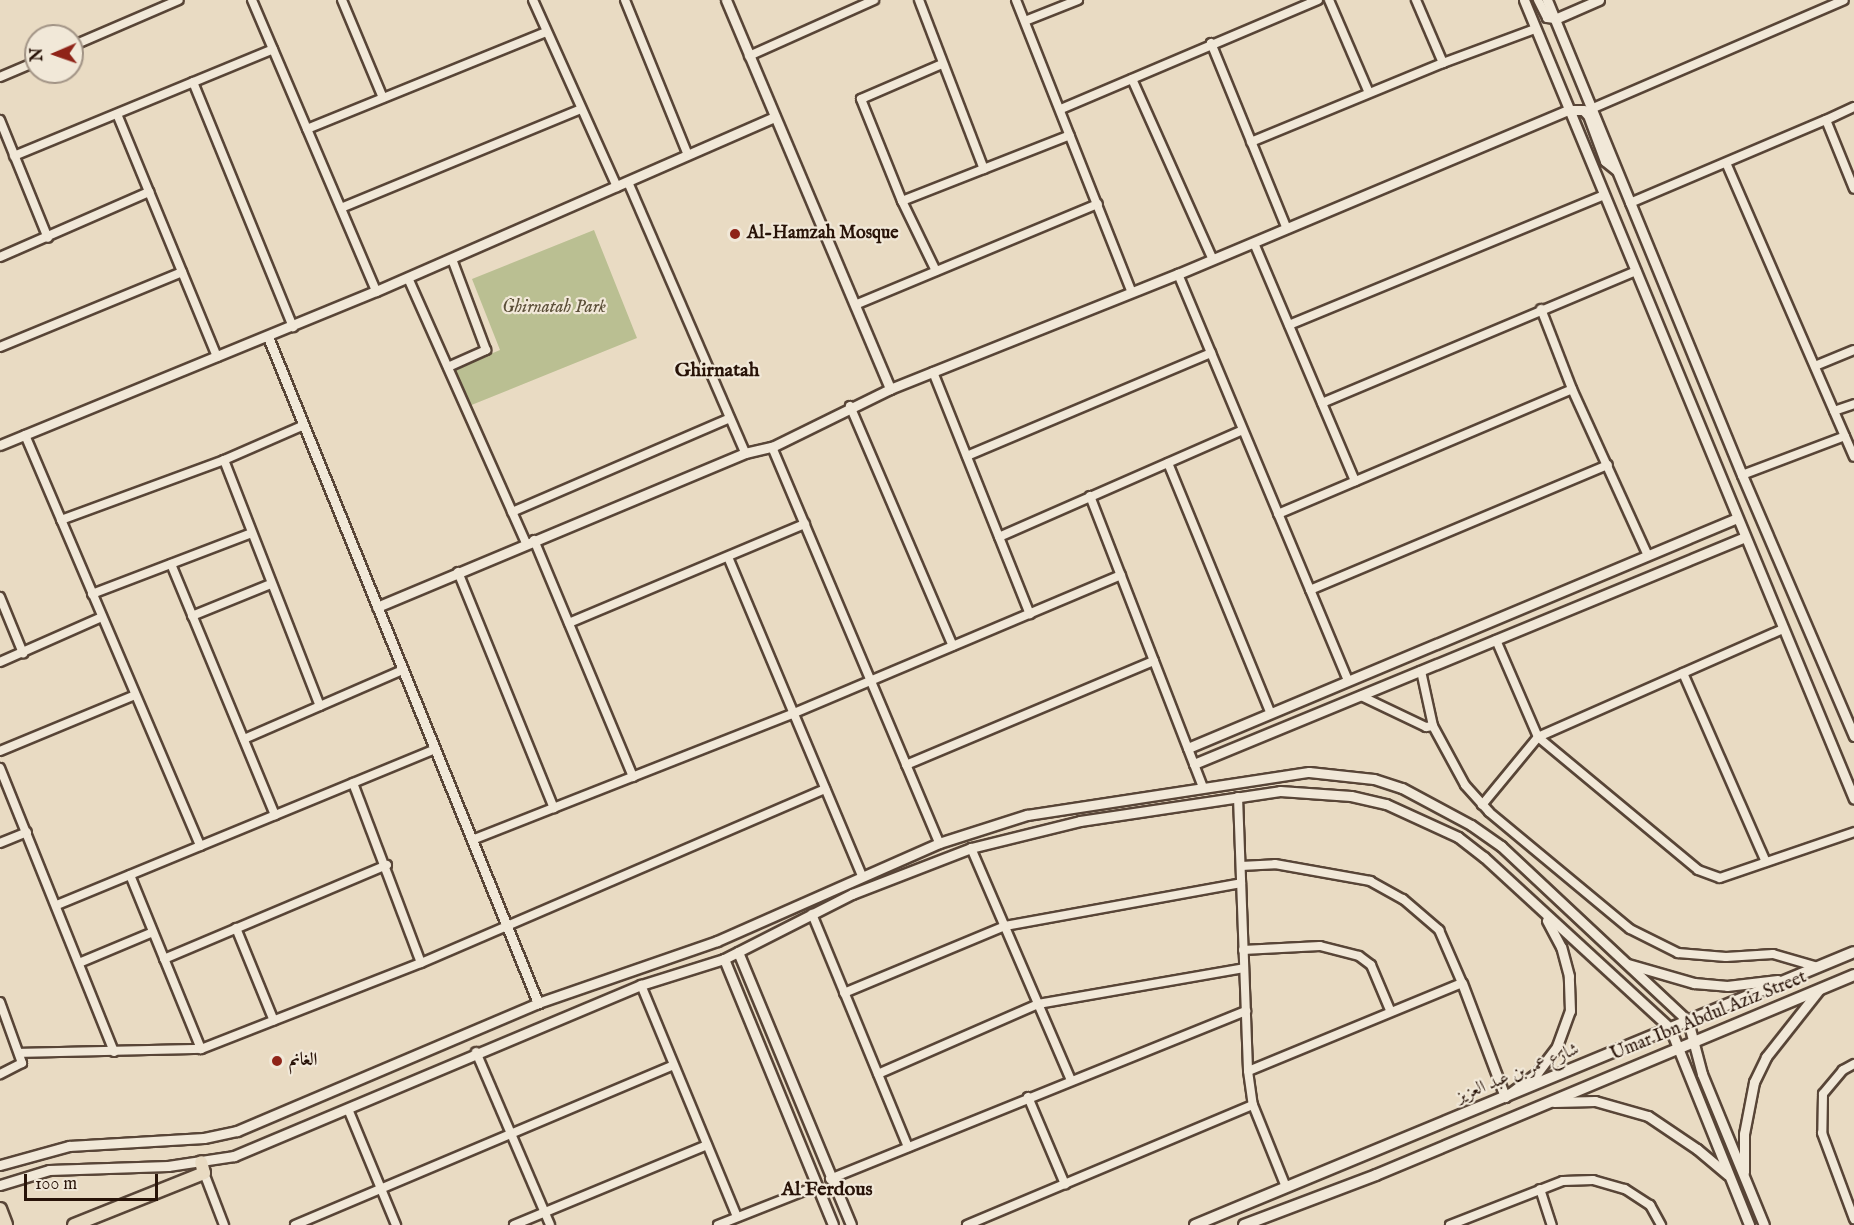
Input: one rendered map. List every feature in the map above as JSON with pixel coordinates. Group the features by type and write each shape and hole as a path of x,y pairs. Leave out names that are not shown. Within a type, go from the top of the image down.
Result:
{"main road":[{"name":"شارع عمر بن عبد العزيز","path":"1195,1225 1854,952"},
{"name":"Umar Ibn Abdul Aziz Street","path":"1244,1225 1376,1175 1854,975"},
{"path":"74,1225 202,1168"},
{"path":"0,1209 6,1225"}],"street":[{"path":"84,41 179,0"},
{"path":"252,0 376,291"},
{"path":"342,0 383,98"},
{"path":"533,0 617,187"},
{"path":"625,0 688,154"},
{"path":"726,0 890,389"},
{"path":"749,56 874,0"},
{"path":"918,0 984,169"},
{"path":"1016,0 1132,293"},
{"path":"1025,21 1078,0"},
{"path":"1061,109 1211,43 1318,0"},
{"path":"1329,0 1369,93"},
{"path":"1416,0 1443,63"},
{"path":"1524,0 1854,799"},
{"path":"1538,0 1546,18 1555,19 1599,0"},
{"path":"1547,0 1742,475 1854,736"},
{"path":"1591,109 1844,0"},
{"path":"1251,142 1443,63 1535,29"},
{"path":"307,129 546,32"},
{"path":"1211,43 1287,229"},
{"path":"14,156 273,49"},
{"path":"936,271 902,201 861,99 942,64"},
{"path":"0,77 24,67"},
{"path":"1132,79 1213,260"},
{"path":"193,82 293,327"},
{"path":"1630,203 1727,165 1854,107"},
{"path":"341,208 581,109"},
{"path":"377,607 745,453 772,447 850,406 890,389 1213,260 1569,110 1583,110 1588,115 1605,161 1616,170"},
{"path":"117,114 218,357"},
{"path":"0,446 293,327 775,117"},
{"path":"0,120 48,238"},
{"path":"1826,120 1854,189"},
{"path":"902,201 1070,135"},
{"path":"1727,165 1854,457"},
{"path":"628,182 745,453"},
{"path":"0,257 149,192"},
{"path":"1289,325 1604,195"},
{"path":"855,305 1098,204"},
{"path":"1254,243 1354,481"},
{"path":"448,367 486,350 452,259"},
{"path":"1322,403 1636,271"},
{"path":"0,347 182,272"},
{"path":"1178,274 1348,681"},
{"path":"408,278 512,512 530,542 569,623 633,777"},
{"path":"1541,309 1572,389 1648,556"},
{"path":"268,337 538,1003"},
{"path":"1815,366 1854,350"},
{"path":"967,456 1211,353"},
{"path":"933,372 1030,614"},
{"path":"1278,514 1572,389"},
{"path":"1834,411 1854,404"},
{"path":"850,406 953,646"},
{"path":"512,512 730,418"},
{"path":"61,520 224,460 304,425"},
{"path":"999,537 1243,430"},
{"path":"25,435 200,846"},
{"path":"1742,475 1845,436"},
{"path":"772,447 939,843"},
{"path":"224,460 320,706"},
{"path":"1168,463 1271,714"},
{"path":"1310,590 1608,465"},
{"path":"1090,496 1203,787"},
{"path":"1188,748 1737,518"},
{"path":"569,623 805,524"},
{"path":"92,594 252,533"},
{"path":"1194,764 1745,537"},
{"path":"728,556 792,714 862,876"},
{"path":"171,564 275,815"},
{"path":"458,572 554,807"},
{"path":"472,840 792,714 1121,575"},
{"path":"192,616 272,584"},
{"path":"0,597 23,652"},
{"path":"0,662 102,617"},
{"path":"1482,805 1538,737 1783,629"},
{"path":"1496,640 1538,737 1698,870 1720,878 1854,832"},
{"path":"906,765 1154,661"},
{"path":"243,739 403,670"},
{"path":"1421,671 1433,726 1465,785 1482,805 1629,929 1678,953 1726,957 1773,954 1818,967"},
{"path":"1683,673 1767,862"},
{"path":"0,751 135,695"},
{"path":"1361,696 1426,727 1433,726"},
{"path":"57,905 435,749"},
{"path":"0,768 57,905 114,1052"},
{"path":"0,1165 69,1146 204,1138 237,1131 538,1003 717,941 939,843 1027,815 1309,772 1374,779 1402,788 1437,804 1501,846 1688,1021 1702,1074 1764,1225"},
{"path":"353,783 387,865 421,963"},
{"path":"20,1053 201,1048 421,963 825,789"},
{"path":"0,1185 49,1170 202,1168 267,1144 476,1052 641,985 724,959 852,894 971,848 1080,821 1280,791 1313,792 1386,804 1458,837 1484,857 1540,912 1670,1029 1749,1225"},
{"path":"1238,797 1248,1071 1253,1105 1286,1187"},
{"path":"0,843 27,832"},
{"path":"971,848 1071,1080"},
{"path":"1241,866 1275,864 1370,881 1394,894 1439,930 1506,1097 1537,1073 1557,1046 1570,1011 1569,976 1561,947 1540,912"},
{"path":"164,959 387,865"},
{"path":"130,875 201,1048"},
{"path":"844,993 1005,926 1241,883"},
{"path":"812,914 908,1147"},
{"path":"236,928 274,1021"},
{"path":"79,963 153,932"},
{"path":"1244,950 1320,945 1359,956 1371,965 1390,1010"},
{"path":"738,952 830,1179 851,1225"},
{"path":"724,959 834,1225"},
{"path":"1626,964 1694,983 1727,986 1798,975"},
{"path":"878,1074 1038,1004 1244,968"},
{"path":"1248,1071 1390,1010 1462,983"},
{"path":"641,985 737,1217"},
{"path":"1744,1177 1744,1134 1754,1082 1766,1058 1819,990"},
{"path":"0,1002 22,1064 0,1074"},
{"path":"830,1179 1028,1097 1246,1011"},
{"path":"476,1052 550,1225"},
{"path":"1854,1064 1843,1070 1823,1094 1822,1133 1854,1219"},
{"path":"295,1225 674,1065"},
{"path":"1028,1097 1065,1184"},
{"path":"1548,1102 1595,1101 1648,1116 1697,1149 1731,1177"},
{"path":"968,1225 1253,1105"},
{"path":"348,1109 396,1225"},
{"path":"514,1225 706,1145"},
{"path":"202,1168 224,1225"},
{"path":"1450,1225 1563,1181 1604,1183 1625,1189 1650,1205 1661,1225"},
{"path":"718,1225 817,1186"},
{"path":"1540,1189 1552,1225"}],"green space":[{"name":"Ghirnatah Park","path":"594,230 637,338 469,406 455,369 500,350 472,279"}],"place":[{"name":"Al-Hamzah Mosque","path":"735,234"},
{"name":"الغانم","path":"277,1061"}],"district":[{"name":"Ghirnatah","path":"717,370"},
{"name":"Al Ferdous","path":"827,1189"}]}
